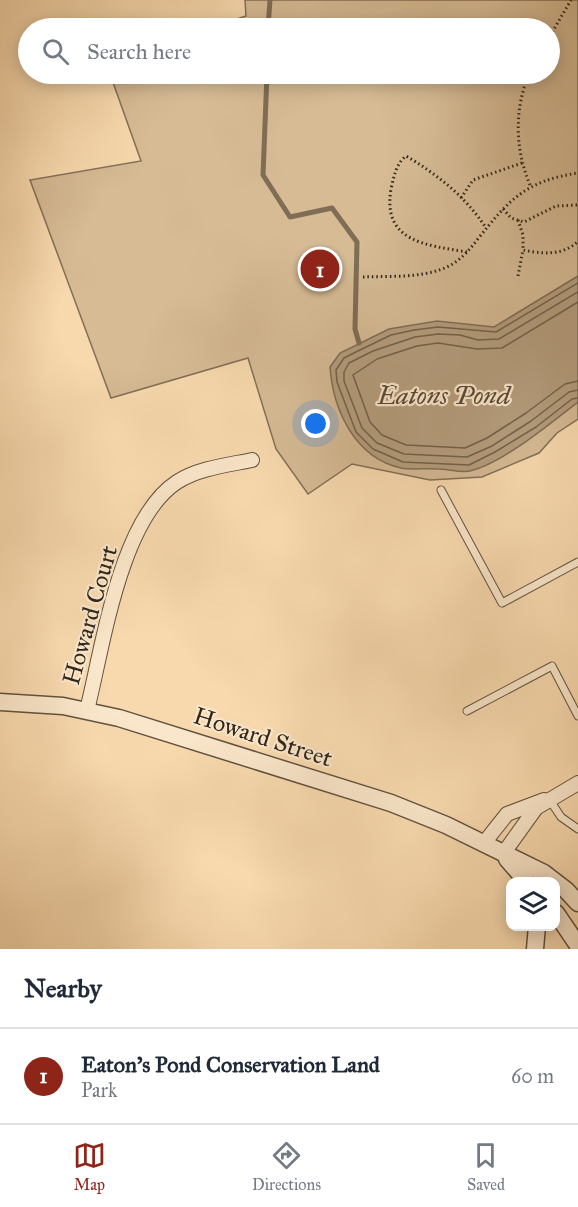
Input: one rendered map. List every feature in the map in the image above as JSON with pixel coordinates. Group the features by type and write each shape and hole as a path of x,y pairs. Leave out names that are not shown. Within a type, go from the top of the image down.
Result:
{"street":[{"name":"Howard Court","path":"87,710 120,576 135,539 151,510 170,488 185,478 252,460"},
{"name":"Howard Street","path":"0,702 45,704 87,710 131,721 391,803 484,843 552,878 578,903"},
{"path":"502,854 530,816 549,799 578,783"},
{"path":"484,843 507,814 522,806 549,799"},
{"name":"Howard Street","path":"502,854 522,877"},
{"path":"560,922 574,946"},
{"path":"535,949 537,931"}],"lane":[{"path":"441,490 502,603 578,562"},
{"path":"467,711 552,666 578,716"},
{"path":"549,799 561,817 578,829"}],"path":[{"path":"560,18 571,0"},
{"path":"526,84 519,114 522,163 530,185"},
{"path":"467,252 410,238 397,229 391,215 391,191 395,171 406,156 444,179 474,209 486,228"},
{"path":"461,198 473,180 522,163"},
{"path":"363,277 414,275 443,269 457,262 503,209 530,185 578,173"},
{"path":"503,209 511,218 524,222 556,206 578,205"},
{"path":"518,220 523,235 523,250 518,276"},
{"path":"523,250 542,254 563,251 578,241"}],"shaded area":[{"path":"245,0 578,0 578,419 557,433 539,453 482,477 430,480 352,464 308,494 276,449 248,358 111,398 30,180 141,161 114,84 560,84 560,18 240,18 246,16"}],"water":[{"name":"Eatons Pond","path":"578,276 578,402 526,441 497,460 470,471 405,469 385,463 371,454 349,430 336,400 330,367 340,353 389,329 437,321 494,327"}],"waterway":[{"path":"269,18 270,0"},
{"path":"267,84 263,175 290,217 332,208 357,242 355,329 359,343"}],"place":[{"name":"Eaton's Pond Conservation Land","path":"320,269"}]}
